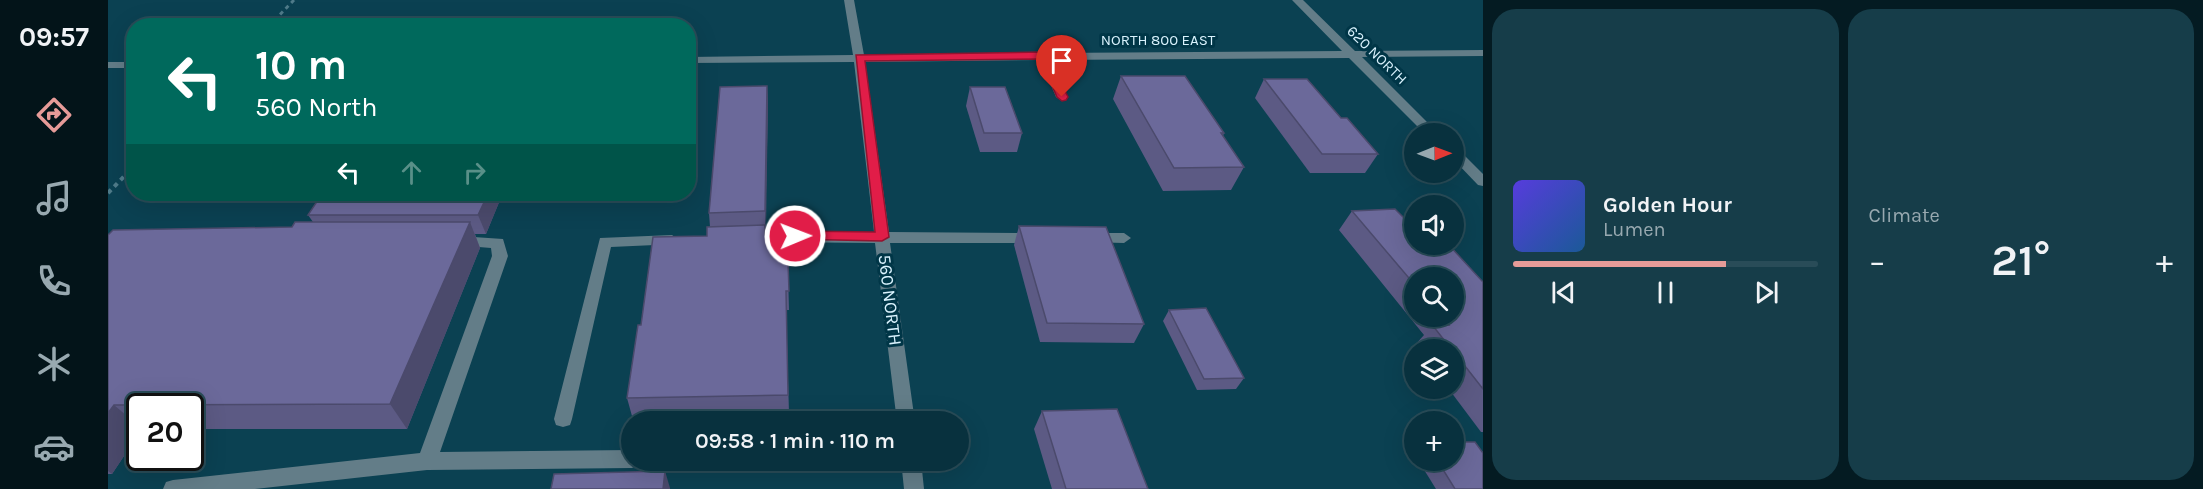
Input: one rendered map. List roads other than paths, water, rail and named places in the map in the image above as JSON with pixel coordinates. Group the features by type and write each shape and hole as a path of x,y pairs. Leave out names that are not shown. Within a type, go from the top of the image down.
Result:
{"street":[{"name":"560 NORTH","path":"849,0 859,58 905,411"},
{"name":"620 NORTH","path":"1297,0 1422,123"},
{"name":"NORTH 800 EAST","path":"696,60 1483,53"},
{"path":"1043,56 1062,97"},
{"path":"108,65 126,65"},
{"path":"1464,163 1483,182"},
{"path":"748,237 1055,238"},
{"path":"1078,238 1124,238"},
{"path":"563,419 605,242 688,239"},
{"path":"427,461 500,256 498,243 445,241"},
{"path":"173,489 427,461 621,459"},
{"path":"912,471 914,489"}]}
